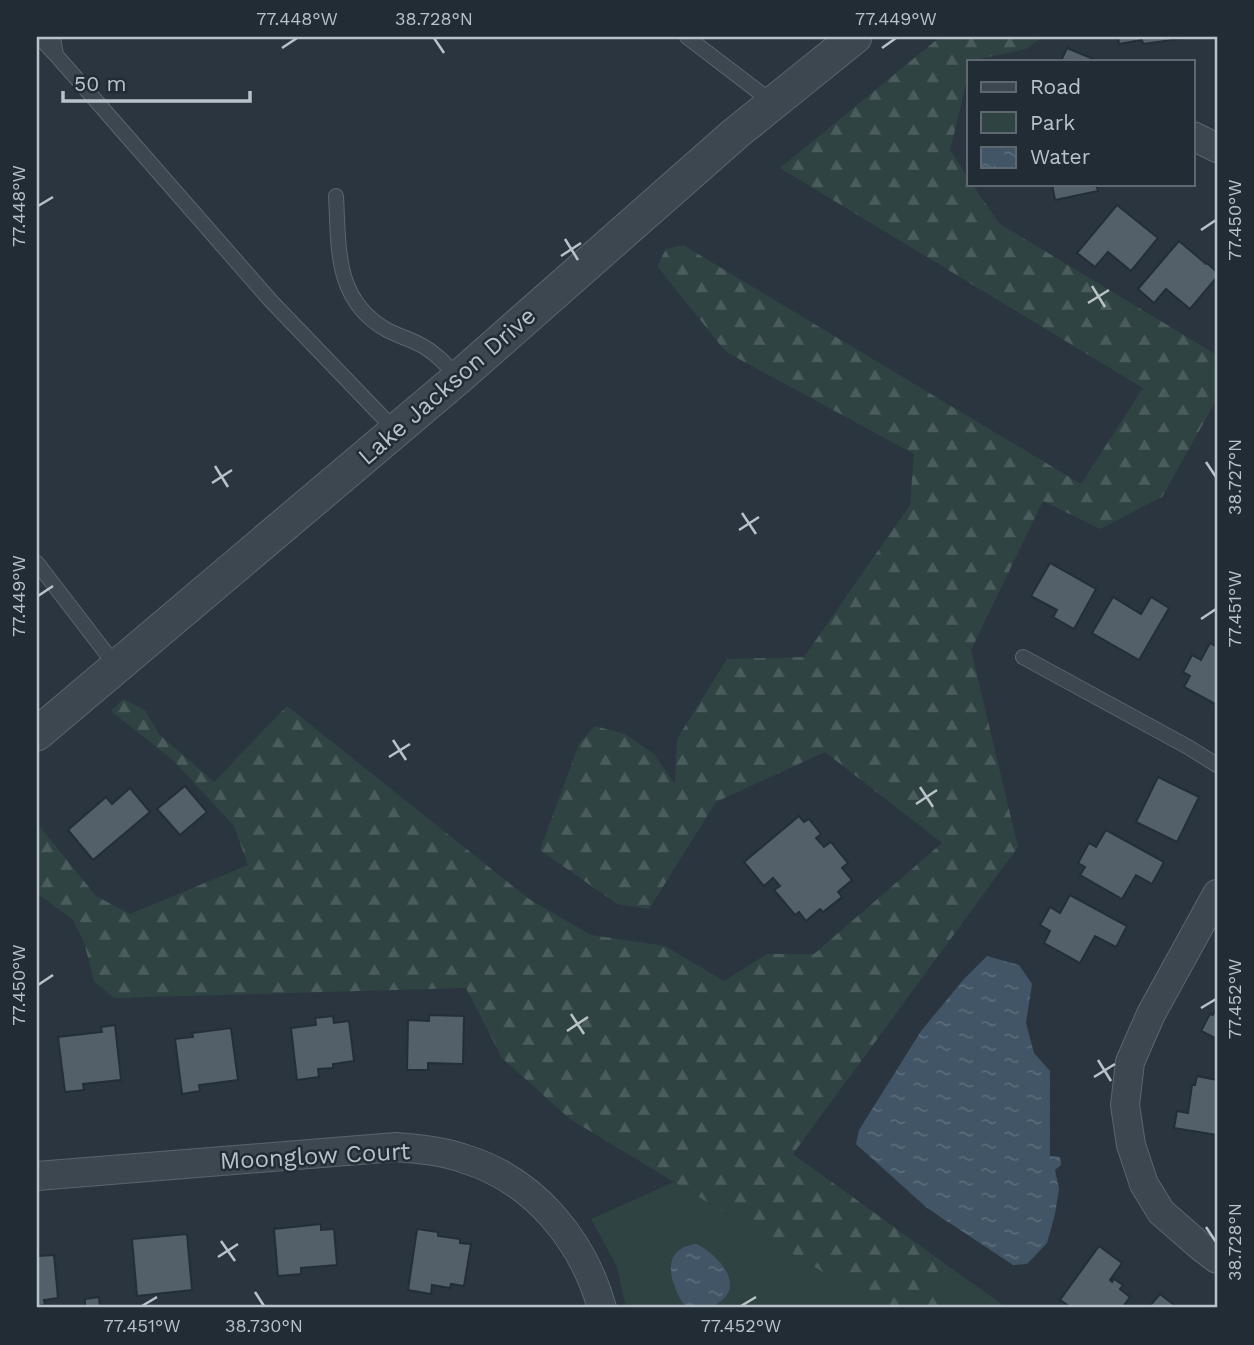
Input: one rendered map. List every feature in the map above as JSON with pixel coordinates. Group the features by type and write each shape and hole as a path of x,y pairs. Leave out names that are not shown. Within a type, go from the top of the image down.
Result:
{"street":[{"name":"Lake Jackson Drive","path":"37,734 458,378 772,102 855,37"},
{"path":"1194,136 1217,148"},
{"path":"1217,894 1151,1014 1130,1062 1125,1105 1131,1145 1144,1184 1161,1212 1217,1259"},
{"name":"Moonglow Court","path":"37,1176 396,1147 432,1150 467,1159 500,1174 530,1193 556,1219 576,1247 602,1308"}],"lane":[{"path":"39,37 271,301 396,430"},
{"path":"54,37 56,55"},
{"path":"687,37 772,102"},
{"path":"336,195 342,271 353,297 368,316 387,330 419,344 441,358 458,378"},
{"path":"37,563 116,666"},
{"path":"1023,657 1217,765"}],"green space":[{"path":"940,37 1042,37 1026,49 967,60 967,80 950,150 967,176 967,186 973,186 1000,224 1217,355 1217,399 1162,497 1100,529 1043,501 971,650 1018,847 793,1154 930,1253 950,1298 947,1308 882,1308 570,1119 502,1058 466,988 114,998 94,981 84,942 73,920 37,893 37,823 96,896 130,914 248,865 234,826 174,761 111,711 123,699 145,710 159,734 214,782 287,706 529,899 591,935 665,946 724,981 767,954 814,954 942,843 825,752 716,802 649,909 617,904 540,850 579,744 595,726 625,734 654,754 675,784 677,739 727,659 804,657 910,505 914,454 726,352 657,266 666,249 683,245 1081,484 1143,388 780,168"},
{"path":"674,1182 882,1308 626,1308 617,1267 591,1219"},
{"path":"930,1253 1007,1308 947,1308 950,1298"}],"water":[{"path":"987,956 1019,965 1032,984 1026,1023 1034,1053 1050,1071 1050,1156 1060,1157 1061,1165 1055,1170 1059,1189 1047,1243 1027,1264 1013,1265 927,1208 856,1144 859,1130 921,1031"},
{"path":"697,1244 722,1264 730,1282 724,1299 713,1306 700,1309 689,1308 682,1302 671,1272 676,1253"}],"building":[{"path":"1118,37 1180,39 1143,44 1142,40 1119,44"},
{"path":"1067,48 1096,60 1061,60"},
{"path":"1052,186 1097,186 1098,191 1055,200"},
{"path":"1117,205 1158,238 1131,271 1108,252 1095,267 1077,253"},
{"path":"1179,241 1217,272 1217,277 1190,309 1166,289 1154,303 1138,289"},
{"path":"1050,563 1096,589 1074,629 1053,617 1057,610 1031,596"},
{"path":"1113,597 1141,614 1151,597 1169,608 1139,660 1092,633"},
{"path":"1210,643 1217,647 1217,705 1184,687 1190,676 1183,672 1192,655 1201,660"},
{"path":"1158,777 1199,797 1177,842 1136,822"},
{"path":"185,786 207,812 180,835 157,809"},
{"path":"130,788 150,812 93,860 68,830 106,797 112,804"},
{"path":"799,816 804,822 809,819 821,834 816,838 824,847 831,842 848,863 842,868 852,880 838,892 842,897 823,912 820,909 806,921 799,912 795,915 774,890 780,886 773,878 764,886 744,862"},
{"path":"1106,830 1164,862 1152,884 1136,875 1122,899 1080,875 1085,867 1078,863 1089,843 1096,847"},
{"path":"1070,895 1127,926 1116,947 1095,936 1080,963 1044,943 1050,931 1040,925 1050,907 1060,913"},
{"path":"1217,1007 1217,1039 1201,1031"},
{"path":"429,1015 464,1016 463,1064 428,1063 428,1070 407,1070 408,1020 429,1021"},
{"path":"333,1016 334,1023 349,1021 354,1061 333,1064 333,1068 318,1069 319,1077 297,1080 291,1028 316,1025 315,1018"},
{"path":"115,1025 121,1080 83,1084 84,1090 65,1092 58,1037 102,1032 101,1027"},
{"path":"231,1028 238,1080 199,1085 200,1091 182,1094 175,1039 193,1037 192,1033"},
{"path":"1197,1076 1217,1080 1217,1135 1174,1128 1177,1111 1188,1113 1192,1085 1195,1085"},
{"path":"321,1224 321,1230 334,1229 337,1265 301,1268 301,1274 278,1276 274,1229"},
{"path":"417,1229 438,1232 438,1236 460,1239 460,1243 471,1244 464,1286 451,1284 450,1288 432,1285 431,1294 408,1290"},
{"path":"187,1234 192,1290 137,1296 132,1239"},
{"path":"1099,1246 1122,1263 1110,1280 1112,1282 1114,1279 1123,1285 1120,1289 1130,1297 1122,1308 1072,1308 1060,1300"},
{"path":"54,1255 58,1298 44,1300 45,1305 37,1306 37,1256"},
{"path":"1160,1294 1178,1308 1148,1308"},
{"path":"99,1297 100,1308 85,1308 85,1299"}]}
